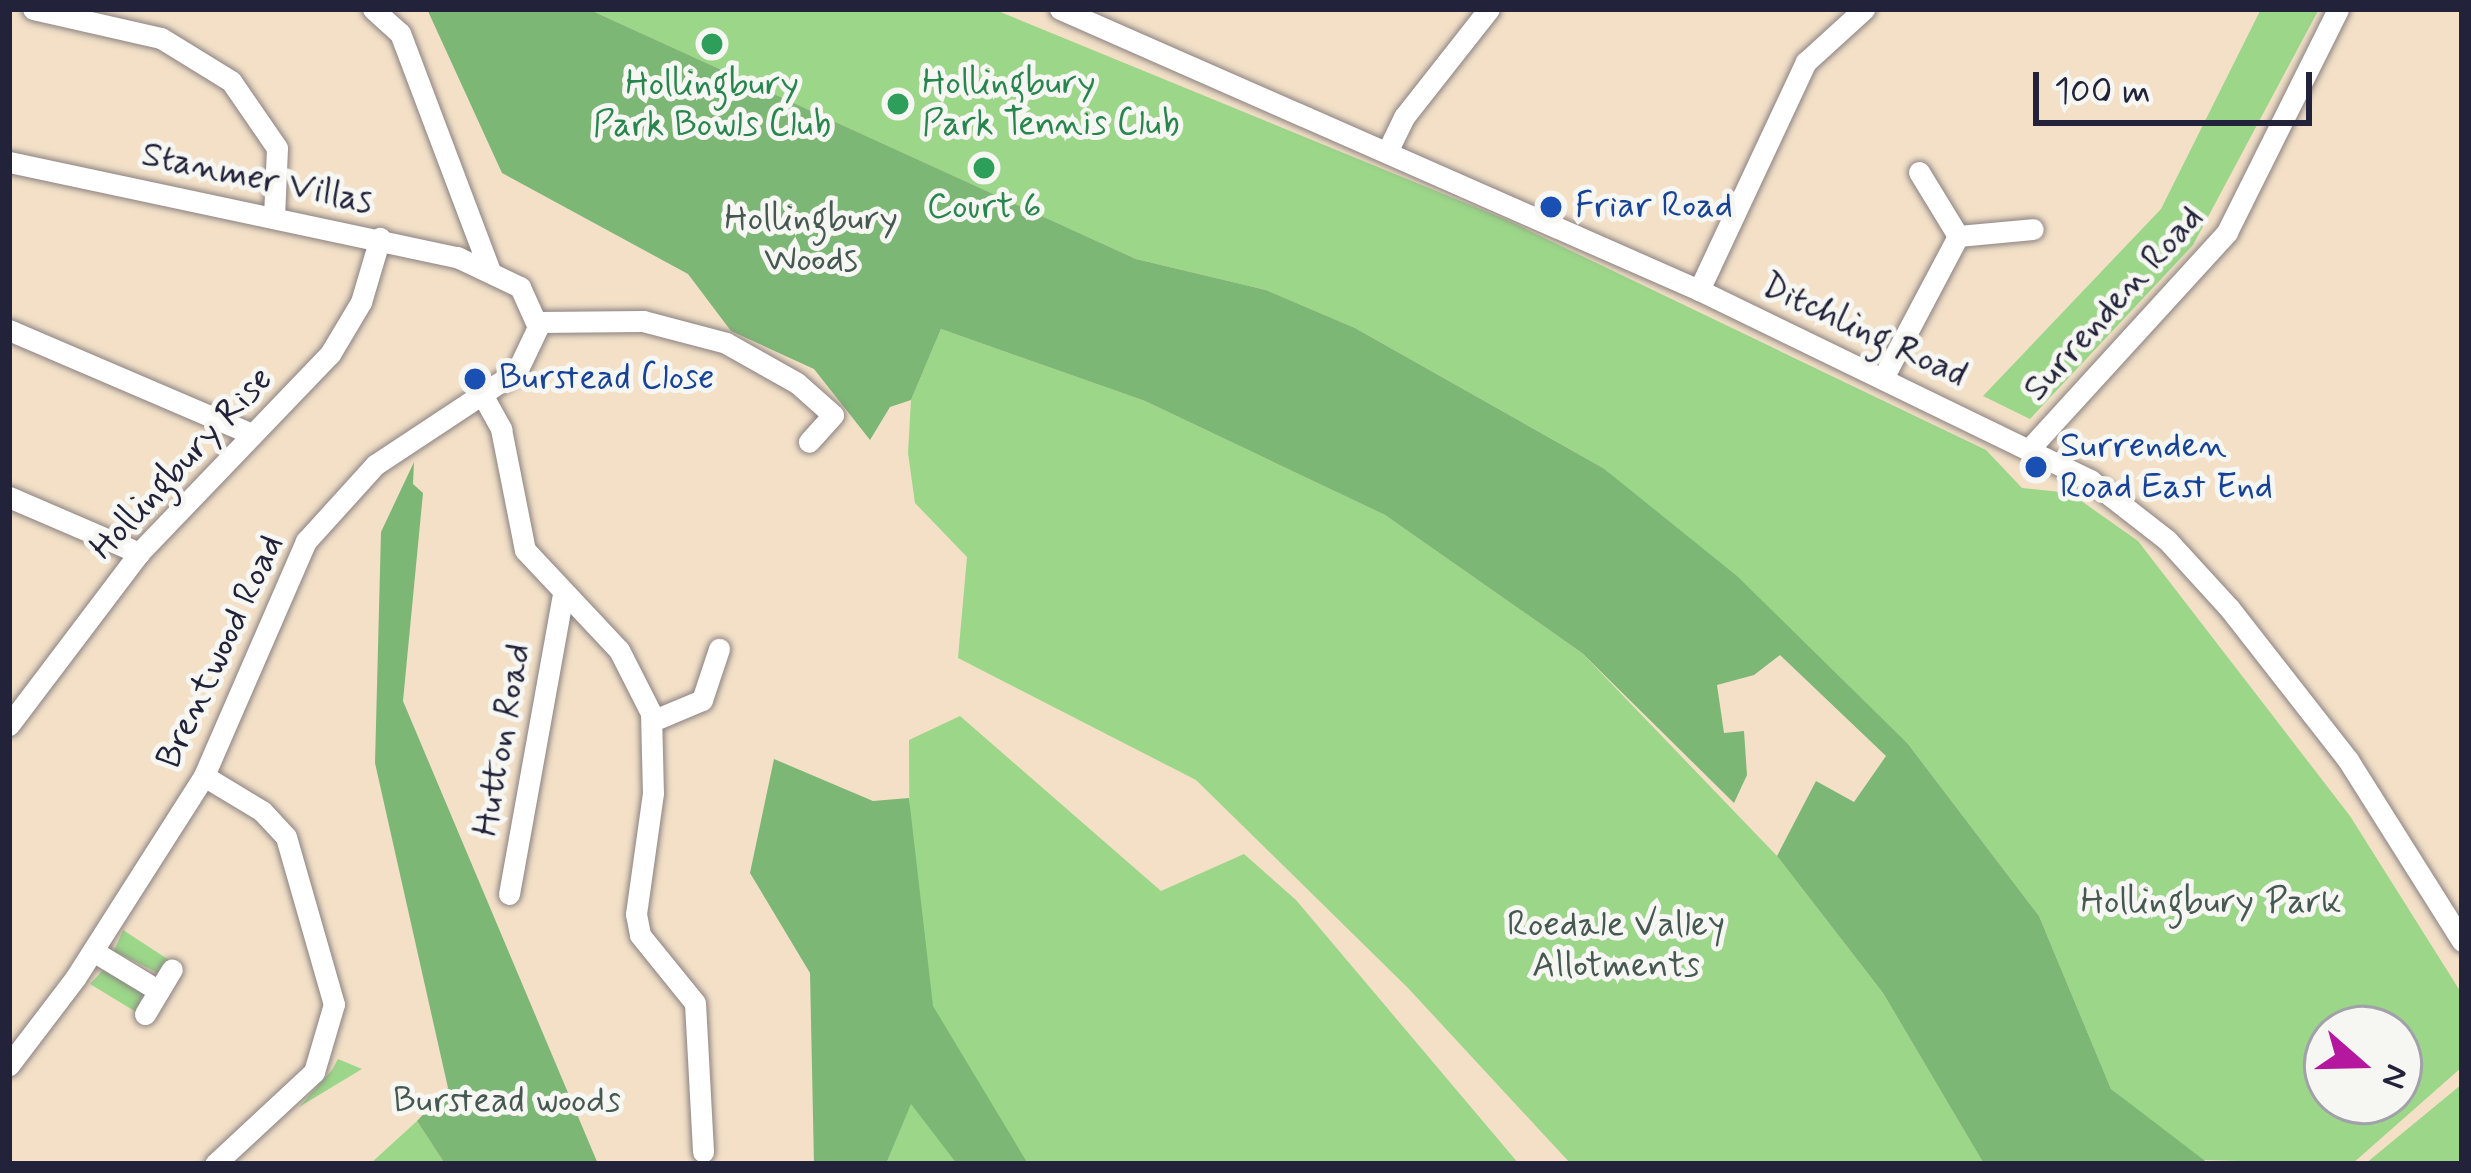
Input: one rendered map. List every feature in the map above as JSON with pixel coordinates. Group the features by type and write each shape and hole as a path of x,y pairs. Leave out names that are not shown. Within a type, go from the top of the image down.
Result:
{"street":[{"path":"33,9 161,38 230,81 277,148 274,217"},
{"path":"374,9 400,33 489,269 520,286 538,322 643,321 726,343 796,382 833,415 809,442"},
{"name":"Ditchling Road","path":"1060,9 1700,290 2031,447 2090,480 2167,540 2230,609 2348,760 2462,940"},
{"path":"1387,152 1403,117 1490,9"},
{"path":"1700,290 1806,62 1866,9"},
{"name":"Surrenden Road","path":"2031,447 2227,232 2338,9"},
{"name":"Stanmer Villas","path":"9,162 380,238 489,269"},
{"path":"1919,172 1958,236"},
{"path":"1958,236 2032,229"},
{"path":"1884,376 1958,236"},
{"name":"Hollingbury Rise","path":"9,724 139,553 352,322 380,238"},
{"name":"Brentwood Road","path":"9,1065 93,951 204,776 306,541 375,465 483,396 524,363 538,322"},
{"path":"9,330 251,434"},
{"path":"483,396 505,443 515,523 562,598 619,650 652,722 653,793 636,914 640,935 695,1003 704,1152"},
{"path":"9,497 139,553"},
{"name":"Hutton Road","path":"509,894 562,598"},
{"path":"652,722 702,700 719,649"},
{"path":"204,776 262,812 286,838 334,1004 314,1072 214,1164"},
{"path":"93,951 159,991"},
{"path":"145,1014 172,969"}],"green space":[{"name":"Hollingbury Woods","path":"427,9 588,9 1136,259 1266,290 1355,328 1603,468 1737,576 1908,744 2039,916 2111,1089 2209,1164 1984,1164 1883,993 1777,856 1816,781 1854,802 1886,756 1780,655 1754,675 1717,685 1724,733 1744,731 1747,775 1734,803 1582,653 1385,515 1145,401 941,329 911,400 890,407 870,440 814,369 731,331 688,274 502,173"},
{"name":"Hollingbury Park","path":"588,9 993,9 1507,220 1986,450 2022,488 2070,493 2138,541 2350,816 2462,994 2462,1067 2423,1101 2423,1005 2303,1005 2303,1125 2396,1125 2352,1164 2200,1160 2111,1089 2039,916 1908,744 1603,468 1355,328 1266,290 1136,259"},
{"path":"2261,9 2319,9 2193,245 2030,419 1983,396 2161,209"},
{"name":"Roedale Valley Allotments","path":"941,329 1145,401 1385,515 1582,653 1777,856 1883,993 1984,1164 1571,1164 1408,988 1196,780 958,658 967,557 915,503 908,453 911,400"},
{"name":"Burstead woods","path":"414,462 413,484 423,493 403,701 598,1164 445,1164 417,1121 448,1088 375,763 381,532"},
{"path":"960,716 1161,891 1244,854 1296,900 1519,1164 886,1164 911,1103 909,740"},
{"path":"774,759 873,801 909,798 933,1006 1028,1164 957,1164 911,1104 886,1164 814,1164 810,973 750,873"},
{"path":"123,930 169,960 158,973 114,951"},
{"path":"105,968 143,993 136,1012 90,984"},
{"path":"338,1059 362,1069 299,1107 332,1070"},
{"path":"2462,1084 2462,1164 2365,1164 2412,1125 2423,1125 2423,1116"},
{"path":"417,1121 445,1164 370,1164"}],"place":[{"name":"Hollingbury Park Bowls Club","path":"712,44"},
{"name":"Hollingbury Park Tennis Club","path":"898,104"},
{"name":"Court 6","path":"984,168"},
{"name":"Friar Road","path":"1551,207"},
{"name":"Burstead Close","path":"475,379"},
{"name":"Surrenden Road East End","path":"2036,467"}]}
